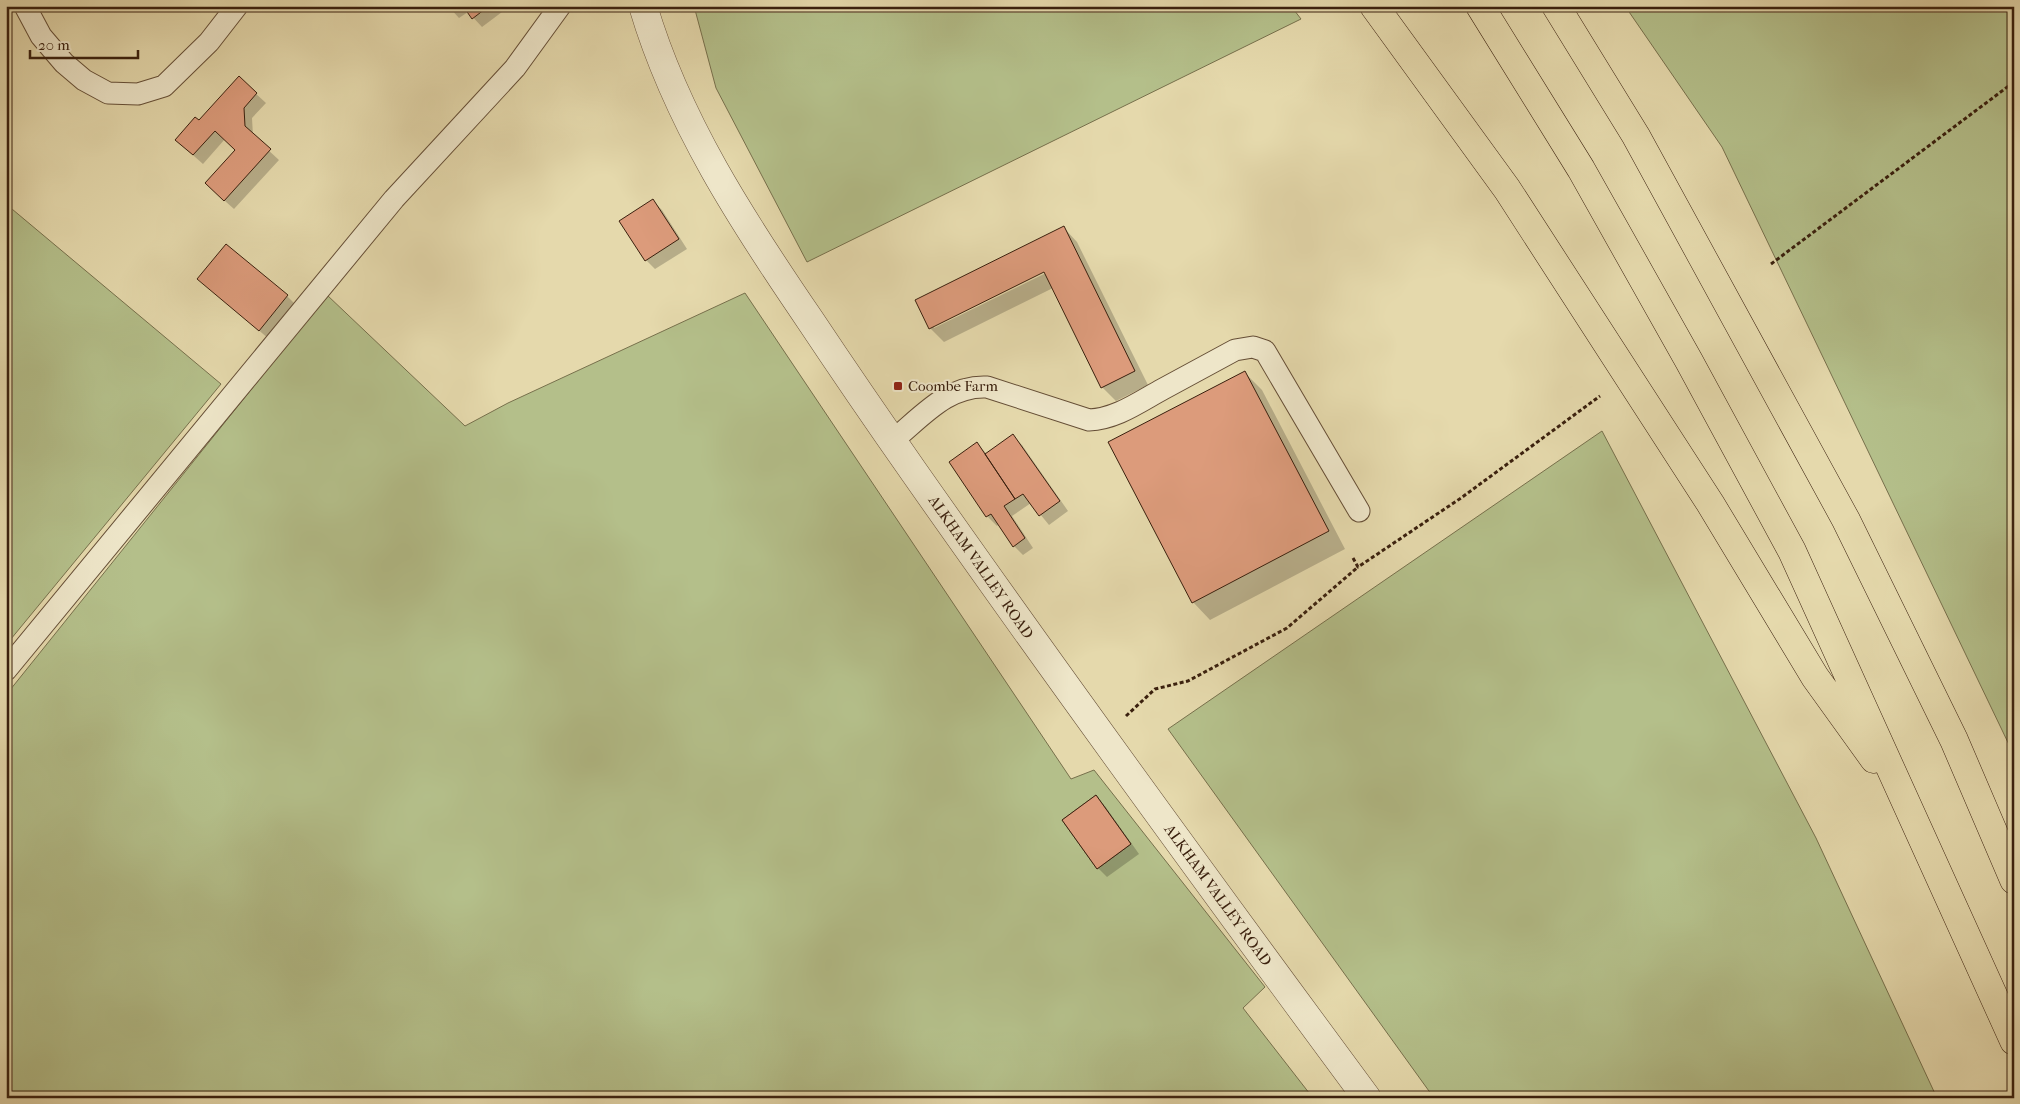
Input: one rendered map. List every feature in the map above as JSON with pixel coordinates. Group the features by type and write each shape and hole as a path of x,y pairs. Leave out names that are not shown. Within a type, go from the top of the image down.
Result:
{"highway":[{"path":"1374,6 1507,189 1710,503 1815,677 1911,812"},
{"path":"1480,6 1581,169 1690,361 1792,551 2014,1041"},
{"path":"1556,6 1636,136 1846,520 1954,740 2014,880"}],"street":[{"name":"ALKHAM VALLEY ROAD","path":"643,6 658,52 673,86 718,177 751,233 892,441 1103,738 1367,1098"}],"lane":[{"path":"25,6 41,36 64,63 84,80 108,93 138,94 164,86 208,42 237,6"},
{"path":"6,670 394,199 515,68 560,6"},
{"path":"892,441 946,396 974,387 988,388 1088,420 1109,418 1235,350 1253,347 1265,351 1359,511"}],"path":[{"path":"1770,264 2014,82"},
{"path":"1103,738 1155,690 1188,681 1287,628 1358,567 1461,498 1600,396"},
{"path":"1353,558 1358,567"}],"green space":[{"path":"694,6 1291,6 1301,19 807,262 716,88"},
{"path":"1625,6 2014,6 2014,755 1722,147"},
{"path":"6,204 221,384 6,645"},
{"path":"745,293 1071,779 1094,770 1265,987 1243,1008 1313,1098 6,1098 6,695 327,295 465,426 508,403","holes":["1096,795 1131,844 1097,869 1062,820"]},
{"path":"1602,431 1816,838 1937,1098 1434,1098 1168,729"}],"building":[{"path":"463,6 489,6 472,19"},
{"path":"239,76 257,93 244,108 245,126 271,149 224,201 205,183 235,150 215,131 193,155 175,140 195,117 199,120"},
{"path":"653,199 679,239 645,261 619,221"},
{"path":"1064,226 1135,371 1101,388 1044,272 929,329 915,300"},
{"path":"226,244 288,295 259,331 197,279"},
{"path":"1245,371 1329,531 1192,603 1108,442"},
{"path":"1013,434 1060,501 1039,516 1023,494 1015,499 985,454"},
{"path":"977,442 1015,499 1004,506 1025,538 1013,547 991,514 986,517 949,462"},
{"path":"1096,795 1131,844 1097,869 1062,820"}],"place":[{"name":"Coombe Farm","path":"898,386"}]}
